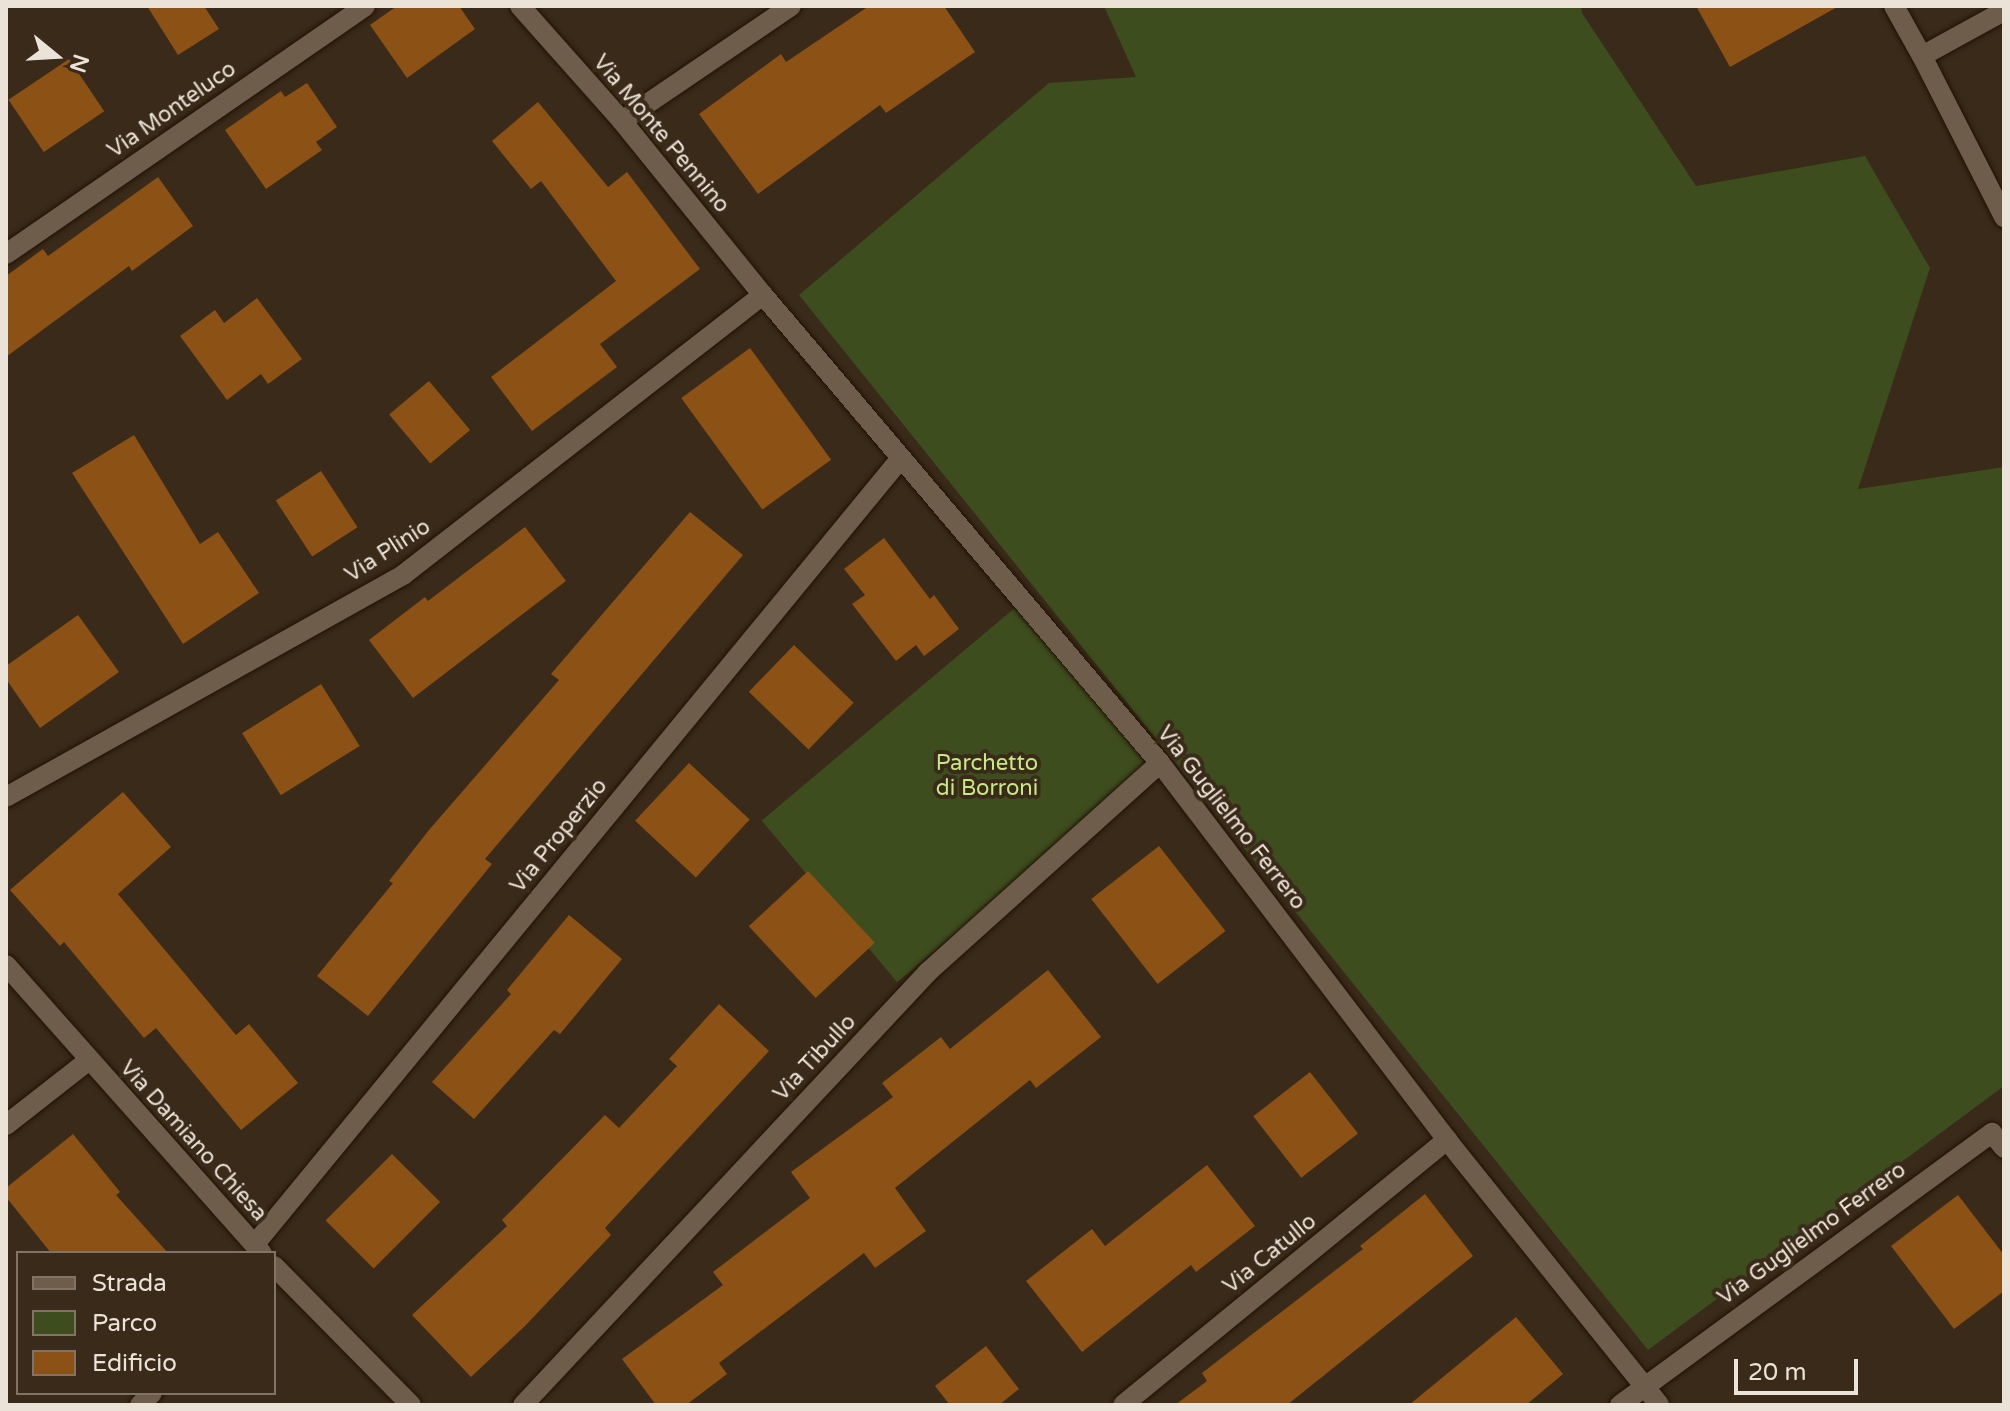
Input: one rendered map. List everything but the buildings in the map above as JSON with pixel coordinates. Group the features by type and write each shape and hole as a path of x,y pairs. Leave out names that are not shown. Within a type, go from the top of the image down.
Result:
{"street":[{"name":"Via Monteluco","path":"6,254 365,6"},
{"name":"Via Monte Pennino","path":"520,6 622,121 763,295"},
{"path":"622,121 791,6"},
{"path":"1894,6 2004,217"},
{"path":"1922,56 2004,11"},
{"name":"Via Guglielmo Ferrero","path":"763,295 1160,763 1447,1140 1659,1405"},
{"name":"Via Plinio","path":"6,797 403,575 763,295"},
{"name":"Via Properzio","path":"258,1249 901,458"},
{"name":"Via Tibullo","path":"523,1405 928,972 1160,763"},
{"name":"Via Damiano Chiesa","path":"6,965 258,1249"},
{"name":"Via Damiano Chiesa","path":"6,1125 88,1061"},
{"name":"Via Guglielmo Ferrero","path":"1644,1385 1992,1133 2004,1148"},
{"name":"Via Catullo","path":"1123,1405 1447,1140"},
{"path":"276,1271 411,1405"},
{"path":"1620,1405 1644,1385"}],"green space":[{"path":"1104,6 1581,6 1582,13 1696,186 1865,156 1930,268 1858,489 2004,467 2004,1086 1648,1350 799,295 1049,83 1136,77"},
{"name":"Parchetto di Borroni","path":"1022,602 1158,764 897,982 762,821"}]}
